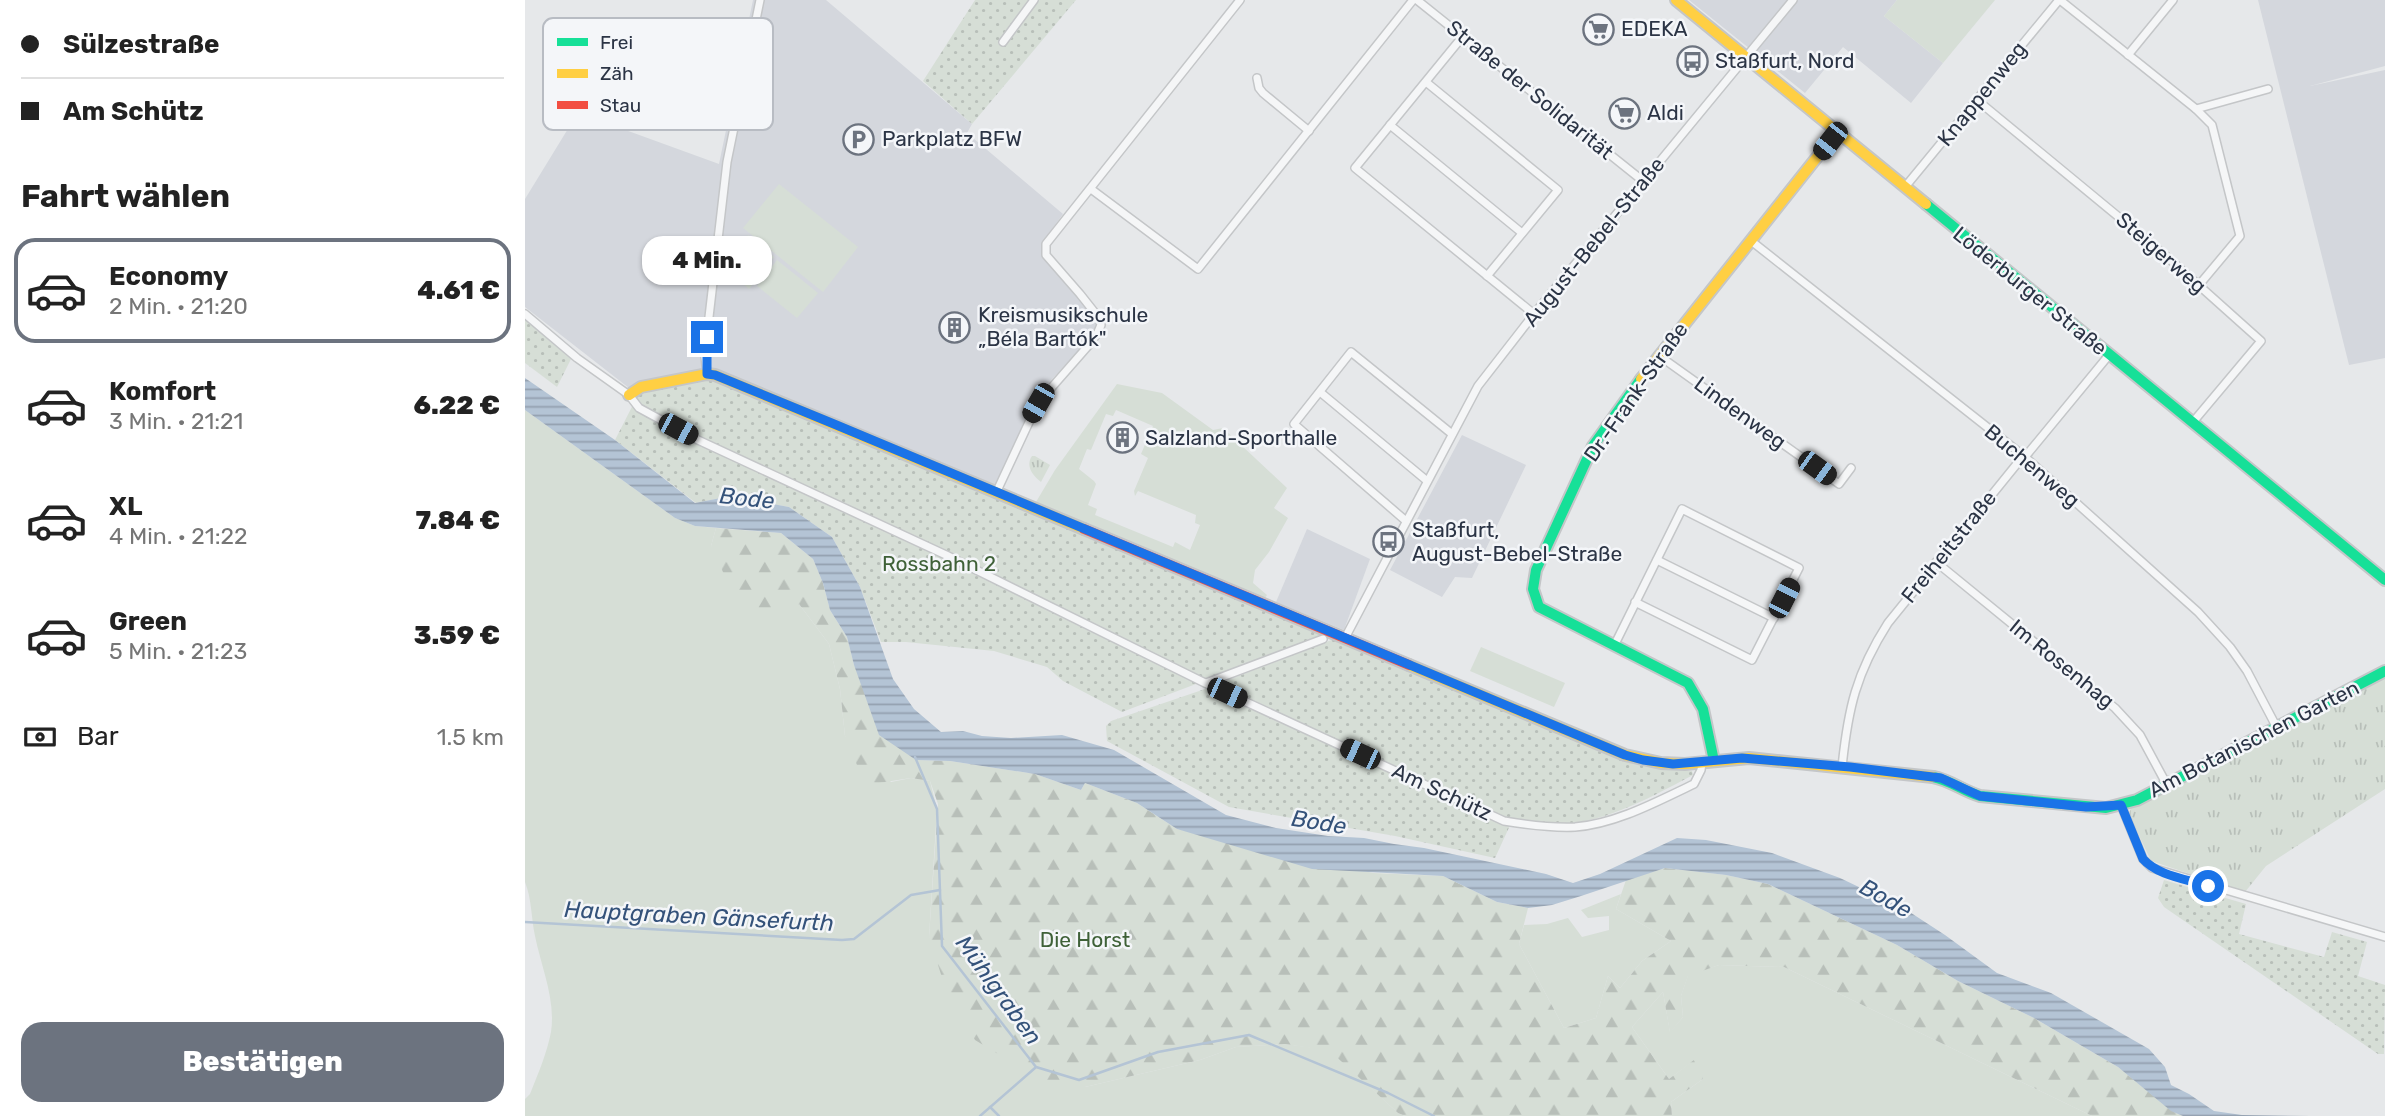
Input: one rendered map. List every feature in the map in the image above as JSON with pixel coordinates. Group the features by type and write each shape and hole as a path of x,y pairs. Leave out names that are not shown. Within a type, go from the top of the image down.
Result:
{"street":[{"path":"756,18 760,0"},
{"path":"1003,42 1034,0"},
{"path":"996,493 1029,417 1088,346 1101,325 1099,318 1046,255 1046,244 1240,0"},
{"name":"Straße der Solidarität","path":"1091,189 1198,269 1415,0 1643,181"},
{"name":"Löderburger Straße","path":"1676,0 2385,580"},
{"name":"August-Bebel-Straße","path":"1345,638 1426,480 1478,386 1534,314 1793,0"},
{"path":"2060,0 2213,125 2240,236 2199,285"},
{"name":"Knappenweg","path":"1905,187 2060,0"},
{"path":"2128,55 2173,0"},
{"path":"1463,36 1355,168 1534,314"},
{"path":"1257,78 1263,93 1309,131"},
{"path":"1426,82 1558,190 1487,276"},
{"path":"2196,109 2268,89"},
{"name":"Steigerweg","path":"1977,100 2199,285 2261,341 2193,422"},
{"path":"1390,125 1522,233"},
{"path":"629,395 641,387 707,374 705,357 709,317 727,162 734,130"},
{"name":"Dr.-Frank-Straße","path":"1708,762 1700,703 1695,690 1683,678 1539,607 1534,598 1533,580 1593,446 1658,355 1837,132"},
{"name":"Buchenweg","path":"1750,240 2025,457 2197,612 2230,647 2247,671 2277,728"},
{"name":"Am Schütz","path":"525,314 577,358 629,395 639,408 698,440 946,555 1205,683 1504,821 1538,827 1577,827 1608,820 1694,784 1708,762"},
{"path":"1406,521 1294,424 1352,352 1452,433"},
{"name":"Lindenweg","path":"1658,355 1839,484 1851,468"},
{"name":"Freiheitstraße","path":"1842,766 1846,729 1855,690 1870,651 1888,623 2109,355"},
{"name":"Am Botanischen Garten","path":"707,374 715,375 1625,755 1661,763 1749,758 1842,766 1941,778 1980,796 2086,807 2121,805 2167,785 2385,671"},
{"path":"1320,393 1426,480"},
{"path":"1615,644 1682,509 1799,568 1752,660 1636,602"},
{"path":"1657,560 1774,618"},
{"name":"Im Rosenhag","path":"1936,562 2116,708 2140,735 2167,785"},
{"path":"1205,683 1323,639"},
{"path":"2121,805 2143,859 2152,868 2385,937"}],"shaded area":[{"path":"753,0 826,0 972,124 967,133 1063,214 1042,243 1041,254 1097,320 1096,328 1042,390 1025,419 992,497 711,378 701,378 638,395 525,307 525,199 567,130 626,130 719,164 726,130 773,130 773,18 749,18"},
{"path":"1689,0 1897,0 1884,16 1943,63 1911,103 1843,47 1805,93"},
{"path":"2258,0 2385,0 2385,66 2310,86 2385,70 2385,358 2349,365"},
{"path":"1462,435 1526,465 1472,578 1455,577 1442,597 1390,570"},
{"path":"1307,529 1370,559 1344,630 1276,602"}],"green space":[{"path":"975,0 1076,0 972,124 923,81"},
{"path":"1897,0 1995,0 1943,63 1884,16"},
{"path":"779,184 858,247 823,292 743,228"},
{"path":"748,235 758,243 742,263 732,255"},
{"path":"759,245 774,257 749,289 734,276"},
{"path":"777,260 818,293 797,318 757,286"},
{"path":"525,318 571,359 557,387 525,363"},
{"name":"Rossbahn 2","path":"701,378 711,378 1323,636 1122,712 1063,681 1047,667 994,651 881,642 860,587 832,537 789,507 731,496 696,503 615,440 638,395"},
{"path":"1117,384 1162,393 1213,430 1223,428 1287,488 1274,508 1288,518 1269,552 1255,570 1253,583 1267,595 1265,598 1036,502 1055,470","holes":["1116,410 1153,426 1141,454 1148,458 1134,491 1135,496 1138,491 1196,515 1195,523 1200,525 1190,550 1175,542 1173,547 1095,515 1097,509 1088,505 1096,484 1079,469 1087,449 1091,450 1106,414 1113,416"]},
{"path":"525,410 675,518 695,526 716,528 711,546 799,604 829,644 840,689 845,736 891,782 911,778 930,781 937,809 929,937 1085,1087 1200,1060 1236,1047 1285,1044 1330,1050 1398,1113 1405,1116 525,1116 525,1099 530,1094 545,1056 552,1020 550,995 525,882"},
{"path":"1032,456 1050,465 1041,482 1030,467"},
{"name":"Die Horst","path":"716,528 781,533 813,559 830,610 847,637 854,665 916,760 950,761 1035,774 1081,790 1085,783 1137,803 1177,829 1373,873 1443,876 1497,902 1528,908 1519,944 1564,1028 1596,1018 1608,976 1620,988 1642,961 1671,941 1616,909 1626,880 1665,868 1726,875 1768,884 1897,945 1958,981 2034,1018 2118,1067 2171,1110 2183,1116 2092,1116 1784,967 1719,965 1688,976 1681,996 1683,1017 1670,1033 1663,992 1632,1027 1669,1079 1703,1053 1703,1079 1671,1102 1672,1116 1405,1116 1398,1113 1330,1051 1285,1044 1236,1047 1200,1060 1085,1087 1046,1083 975,1040 947,993 929,937 938,804 930,781 911,778 872,784 857,765 845,736 840,689 829,644 799,604 779,617 735,598 711,546"},
{"path":"1334,639 1624,760 1645,766 1692,771 1693,775 1628,807 1585,821 1538,824 1512,821 1495,858 1395,836 1229,807 1107,741 1106,726 1111,721 1208,688"},
{"path":"1481,647 1565,683 1554,707 1470,671"},
{"path":"2385,677 2385,789 2266,866 2245,892 2151,861 2129,814 2131,807"},
{"path":"2164,880 2246,904 2239,934 2324,957 2332,932 2367,942 2358,976 2385,985 2384,1054 2378,1054 2164,907 2158,898"},
{"path":"1621,894 1616,909 1671,941 1642,961 1620,988 1608,976 1596,1018 1564,1028 1519,944 1524,925 1547,924 1568,918 1582,937 1609,930 1609,916 1588,918 1581,910"},
{"path":"1719,965 1784,967 2092,1116 1672,1116 1671,1102 1703,1079 1703,1054 1669,1079 1632,1027 1663,992 1670,1032 1683,1017 1681,996 1688,975"}],"water":[{"path":"525,378 615,440 695,503 731,496 789,507 832,537 860,587 893,679 914,709 941,732 963,731 982,736 1011,738 1062,735 1114,750 1226,815 1276,828 1424,848 1546,874 1573,883 1600,874 1677,838 1706,840 1772,853 1840,878 1905,909 1997,973 2051,993 2149,1049 2165,1067 2171,1085 2214,1111 2242,1115 2311,1116 2183,1116 2171,1111 2118,1067 2034,1018 1958,981 1897,945 1768,884 1726,875 1665,868 1552,905 1528,908 1497,902 1443,876 1312,869 1177,829 1137,803 1085,783 1081,790 1035,774 950,761 916,760 879,735 847,637 830,610 813,559 781,533 695,526 675,518 525,410"}],"waterway":[{"name":"Mühlgraben","path":"915,757 937,809 942,946 1036,1067 1079,1080 1158,1052 1249,1035 1388,1093 1434,1116"},
{"name":"Hauptgraben Gänsefurth","path":"525,922 842,940 854,939 911,895 940,890"},
{"path":"980,1116 1035,1068"},
{"path":"990,1107 999,1116"}],"traffic: fast":[{"path":"1926,204 2385,580"},
{"path":"1641,379 1593,446 1536,570 1533,589 1539,607 1688,683 1703,709 1714,761"},
{"path":"1933,777 1980,796 2106,808 2137,800 2385,671"}],"traffic: slow":[{"path":"1676,0 1926,204"},
{"path":"1641,379 1837,132"},
{"path":"629,395 641,387 707,374 715,375 1084,529"},
{"path":"1409,665 1625,755 1661,763 1685,764 1749,758 1933,777"}],"traffic: jam":[{"path":"1084,529 1409,665"}],"place":[{"name":"EDEKA","path":"1598,29"},
{"name":"Staßfurt, Nord","path":"1692,61"},
{"name":"Aldi","path":"1624,113"},
{"name":"Parkplatz BFW","path":"859,139"},
{"name":"Kreismusikschule „Béla Bartók\"","path":"955,327"},
{"name":"Salzland-Sporthalle","path":"1122,438"},
{"name":"Staßfurt, August-Bebel-Straße","path":"1389,542"}],"route":[{"path":"707,337 707,374 834,424 1625,755 1673,764 1742,758 1850,767 1941,778 1980,796 2086,807 2106,808 2121,805 2148,865 2208,886"}],"water label":[{"name":"Bode","path":"747,498"},
{"name":"Bode","path":"1319,822"},
{"name":"Bode","path":"1886,898"}]}
